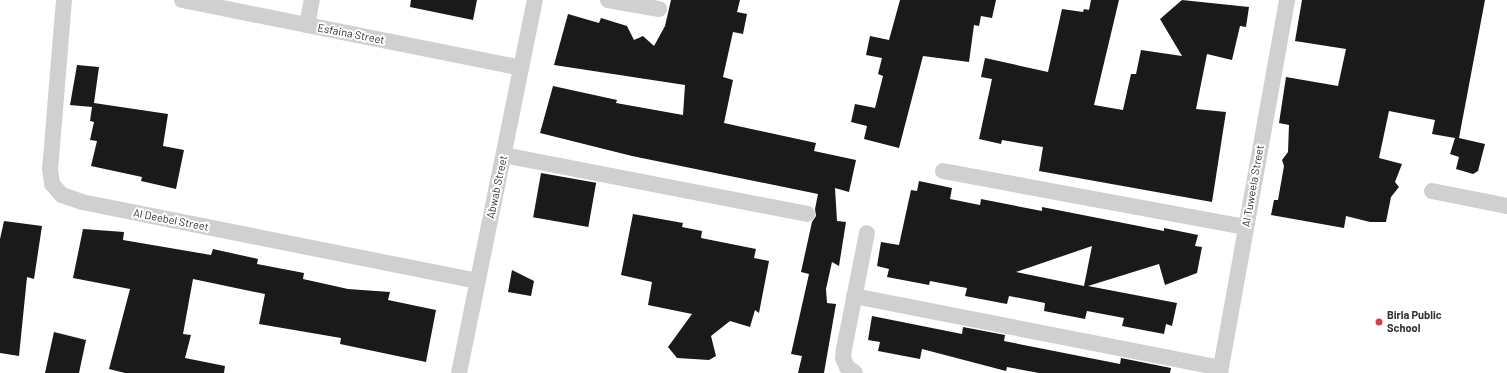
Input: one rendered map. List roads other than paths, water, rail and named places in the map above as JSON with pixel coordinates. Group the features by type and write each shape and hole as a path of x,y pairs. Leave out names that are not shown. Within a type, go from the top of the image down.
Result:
{"street":[{"name":"Al Deebel Street","path":"64,0 50,169 52,184 62,196 82,202 477,281"},
{"name":"Esfaina Street","path":"182,0 521,68"},
{"path":"307,25 312,0"},
{"name":"Abwab Street","path":"458,373 535,0"},
{"path":"608,0 659,9"},
{"name":"Al Tuweela Street","path":"1220,371 1287,0"},
{"path":"504,155 807,214"},
{"path":"943,171 1246,227"},
{"path":"1432,191 1507,206"},
{"path":"855,373 847,366 844,358 854,296 867,233"},
{"path":"854,296 1220,371"}],"place":[{"name":"Birla Public School","path":"1379,322"}]}
